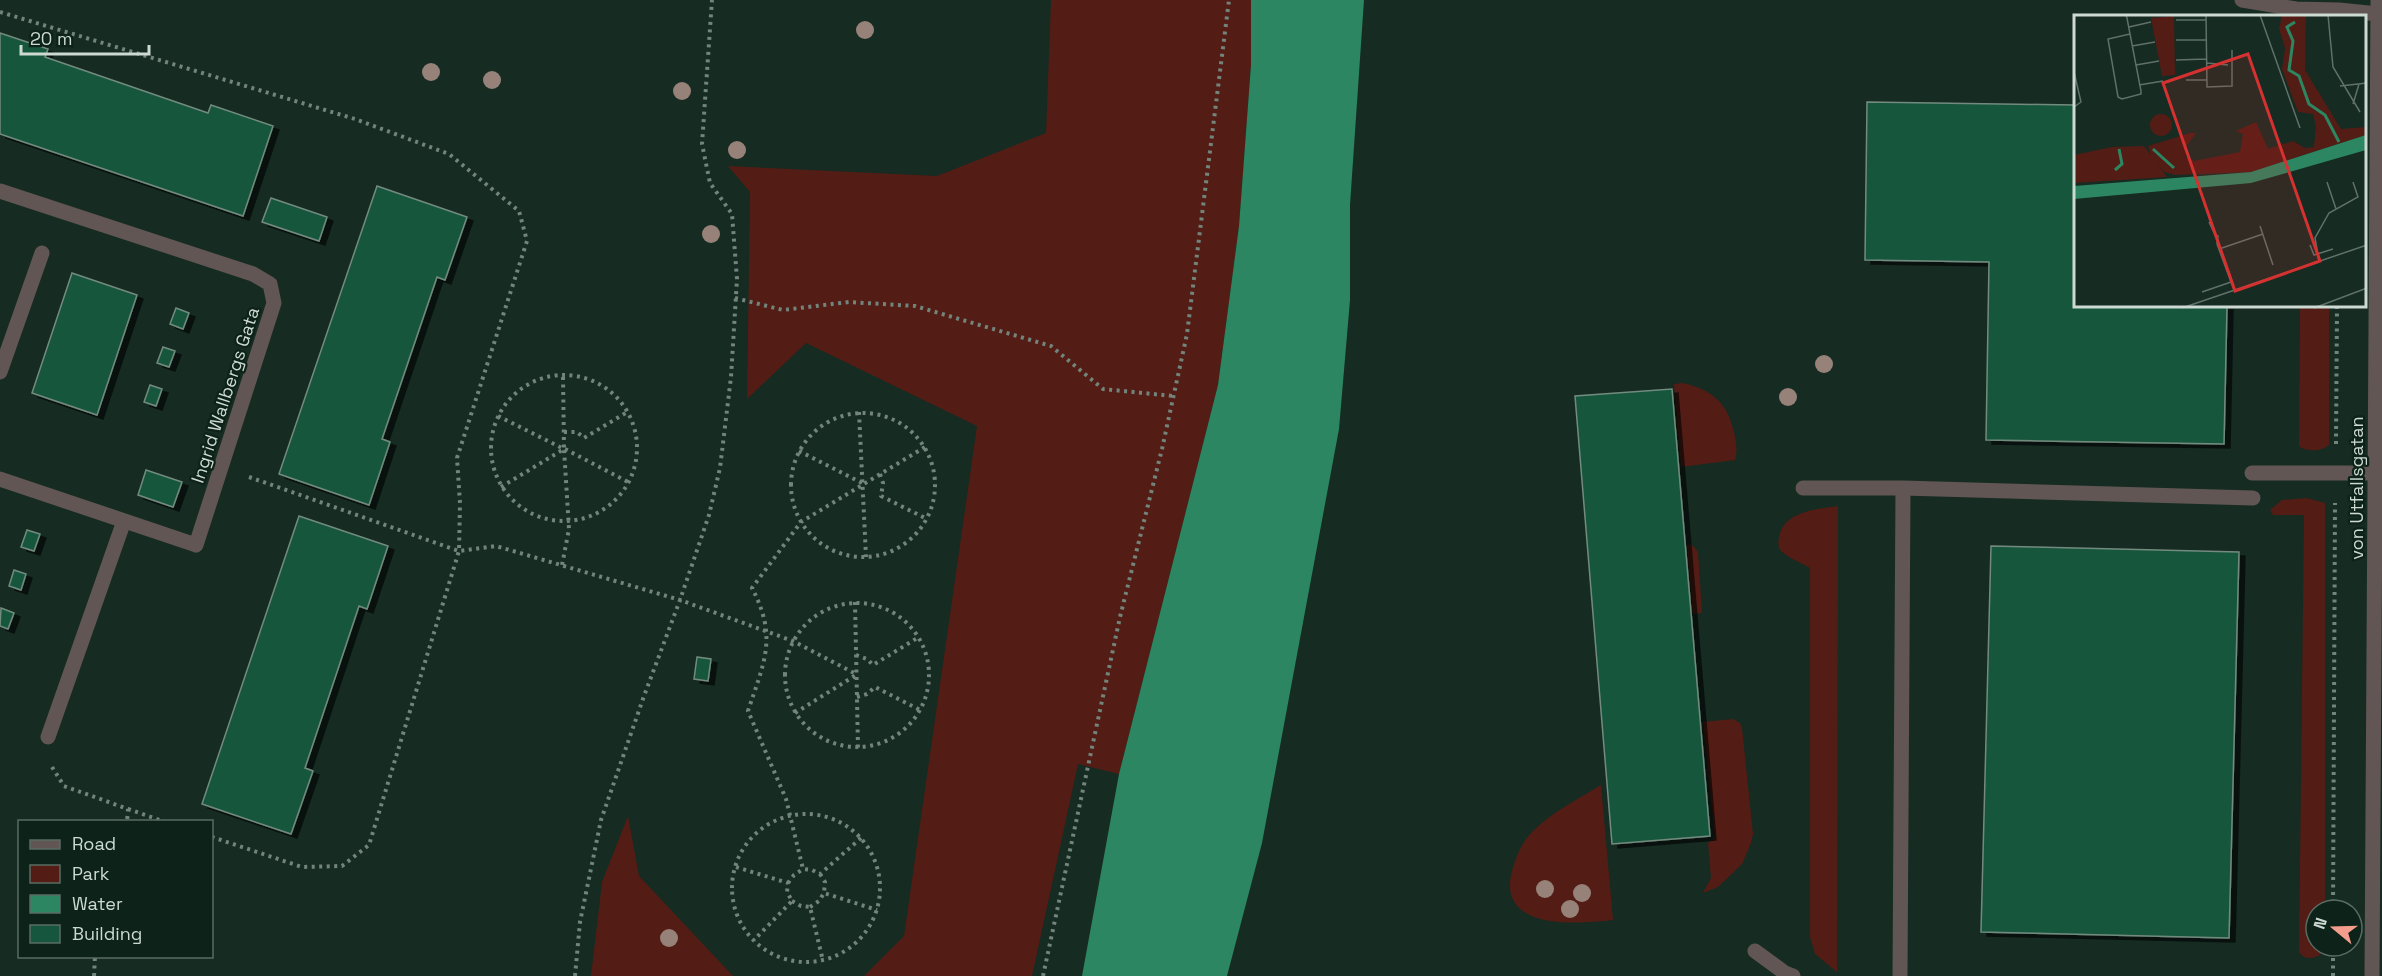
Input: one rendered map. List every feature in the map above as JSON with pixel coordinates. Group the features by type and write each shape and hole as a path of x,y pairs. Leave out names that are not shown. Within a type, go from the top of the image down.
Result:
{"street":[{"path":"2242,0 2296,8 2378,7"},
{"name":"von Utfallsgatan","path":"2372,976 2378,7"},
{"name":"Ingrid Wallbergs Gata","path":"0,191 253,274 270,284 274,303 223,468 196,545 0,479"},
{"path":"0,372 42,253"},
{"path":"2252,473 2376,473"},
{"path":"1803,488 1903,488 2253,498"},
{"path":"1900,976 1903,488"},
{"path":"48,737 124,521"},
{"path":"1755,951 1786,975"}],"path":[{"path":"575,976 580,922 601,820 709,515 720,468 731,377 737,279 732,214 710,183 702,144 712,0"},
{"path":"1043,976 1120,617 1187,334 1229,0"},
{"path":"0,12 355,119 449,154 519,211 527,241 457,458 460,503 459,551 369,845 342,866 302,867 213,837"},
{"path":"735,298 783,310 849,302 915,306 1051,346 1103,389 1173,396"},
{"path":"2333,898 2337,308"},
{"path":"562,565 569,522 564,449 563,375"},
{"path":"563,375 582,377 600,384 616,395 629,411 635,427 638,446 636,465 630,483 619,498 604,510 587,519 569,522 549,521 531,514 515,503 501,488 494,471 491,451 492,432 498,416 511,398 526,385 544,377 563,375"},
{"path":"564,432 577,432 584,438 629,411"},
{"path":"859,412 866,557"},
{"path":"859,412 879,414 897,420 913,432 925,447 934,470 935,495 927,519 912,539 891,552 866,557 847,556 829,549 813,537 801,522 792,499 791,475 799,451 814,431 835,418 859,412"},
{"path":"498,416 630,483"},
{"path":"803,869 786,799 748,711 767,653 768,632 760,604 752,588 801,522 925,447"},
{"path":"501,488 564,449"},
{"path":"799,451 863,484"},
{"path":"223,468 459,551 496,546 680,600 793,641 856,674"},
{"path":"880,474 883,483 880,496 927,519"},
{"path":"855,602 858,748"},
{"path":"855,602 878,605 898,615 919,637 926,651 930,674 927,696 917,717 901,734 880,744 858,748 833,744 812,732 795,713 786,690 786,665 793,641 804,626 818,613 855,602"},
{"path":"856,655 867,659 873,665 919,637"},
{"path":"795,713 856,674"},
{"path":"857,697 867,694 875,687 920,710"},
{"path":"48,737 48,759 64,786 159,820"},
{"path":"127,820 128,809"},
{"path":"816,814 841,822 861,838 875,860 880,885 877,910 865,933 846,951 823,961 800,962 777,957 754,940 742,926 734,905 732,882 736,867 750,839 768,824 790,816 816,814"},
{"path":"820,874 861,838"},
{"path":"736,867 788,883"},
{"path":"803,869 820,874 825,882 824,893 819,901 810,907 801,906 792,901 788,892 788,883 794,874 803,869"},
{"path":"824,893 877,910"},
{"path":"754,940 792,901"},
{"path":"810,907 823,961"},
{"path":"94,976 95,958"},
{"path":"2333,958 2333,976"}],"green space":[{"path":"1051,0 1251,0 1251,65 1239,226 1218,385 1119,774 1078,764 1032,976 864,976 904,936 977,426 806,343 747,399 750,192 728,166 937,176 1046,133"},
{"path":"2300,308 2329,308 2329,445 2322,449 2308,450 2299,445"},
{"path":"1683,383 1702,389 1722,405 1734,432 1737,449 1735,460 1681,467 1674,384"},
{"path":"2307,498 2325,503 2325,898 2304,898 2304,956 2299,952 2304,515 2273,515 2270,510 2282,500"},
{"path":"1838,506 1837,972 1815,954 1810,937 1810,568 1784,554 1778,543 1782,528 1794,517 1811,510"},
{"path":"1687,544 1692,545 1698,552 1702,613 1693,614"},
{"path":"1733,719 1740,723 1742,728 1753,834 1742,864 1718,887 1703,893 1711,878 1708,843 1715,838 1703,722"},
{"path":"1601,785 1613,920 1561,922 1543,920 1527,914 1516,905 1510,890 1512,871 1523,845 1529,835 1548,818"},
{"path":"628,816 639,876 733,976 591,976 602,882"}],"water":[{"path":"1251,0 1364,0 1350,205 1350,300 1339,429 1262,843 1227,976 1082,976 1119,774 1218,385 1239,226 1251,65"}],"building":[{"path":"0,33 48,49 45,57 208,113 211,105 273,126 243,216 0,134"},
{"path":"1867,102 2074,105 2074,308 2227,308 2224,444 1986,440 1989,262 1865,260"},
{"path":"377,186 467,217 445,280 437,277 382,439 390,442 369,505 279,474"},
{"path":"271,198 327,217 319,241 262,222"},
{"path":"72,273 137,295 97,415 32,393"},
{"path":"176,308 189,313 183,329 170,324"},
{"path":"163,347 175,351 169,367 157,363"},
{"path":"150,385 162,389 156,406 144,402"},
{"path":"1672,389 1710,836 1612,844 1575,396"},
{"path":"146,470 182,482 173,507 138,495"},
{"path":"299,516 388,546 367,609 359,606 305,768 313,771 291,834 202,804"},
{"path":"27,530 40,534 34,551 21,547"},
{"path":"1991,546 2239,552 2229,938 1981,932"},
{"path":"14,570 26,574 21,590 9,586"},
{"path":"1,608 14,613 8,629 0,626"},
{"path":"697,657 711,659 708,681 694,679"}]}
